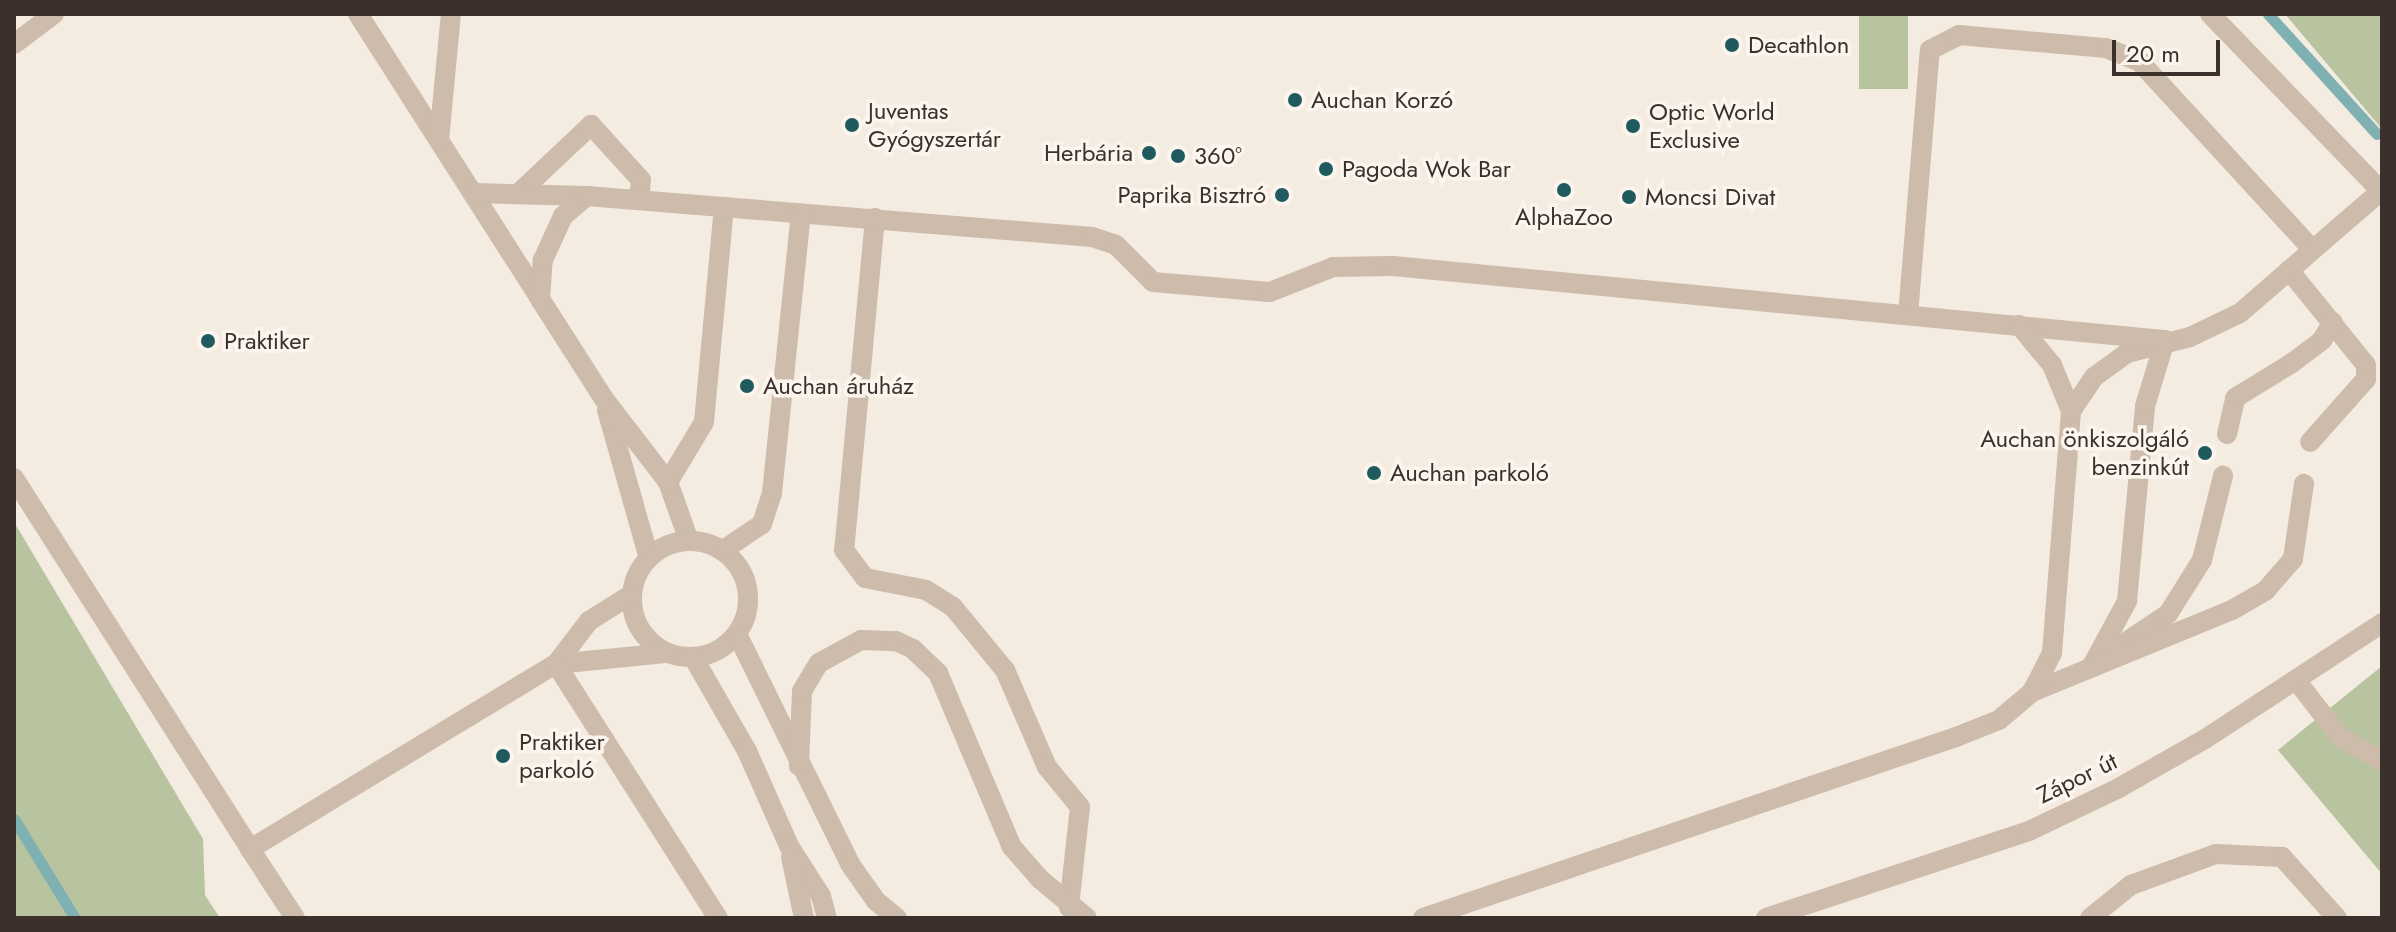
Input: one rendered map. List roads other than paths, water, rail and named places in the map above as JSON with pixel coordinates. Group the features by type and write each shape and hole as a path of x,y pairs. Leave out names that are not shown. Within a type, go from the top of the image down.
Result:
{"street":[{"path":"14,44 54,14"},
{"path":"358,14 604,399 668,482 689,541"},
{"path":"439,140 451,14"},
{"path":"473,193 587,196 1092,237 1116,245 1153,282 1270,292 1333,267 1393,266 2165,340 2190,337 2240,313 2382,191 2210,14"},
{"path":"1908,315 1930,50 1959,35 2106,48 2140,62 2313,250"},
{"path":"520,192 591,125 641,180 639,200"},
{"path":"540,299 543,260 563,216 587,196"},
{"path":"668,482 704,422 724,207"},
{"path":"722,551 762,524 772,493 801,213"},
{"path":"875,218 844,550 865,578 926,590 953,607 1005,670 1047,767 1080,807 1078,913"},
{"path":"2289,270 2366,365 2366,379 2310,442"},
{"path":"2227,434 2235,398 2292,363 2322,340 2333,322"},
{"path":"2019,325 2052,365 2071,411 2052,653 2032,692"},
{"path":"2071,411 2110,364 2165,340"},
{"path":"2093,664 2127,601 2145,406 2165,340"},
{"path":"604,399 649,558"},
{"path":"2093,664 2168,614 2202,560 2223,476"},
{"path":"14,478 295,918"},
{"path":"1423,918 1956,737 1999,720 2032,692 2093,664 2232,610 2266,590 2293,559 2304,484"},
{"path":"250,849 556,664 589,621 632,594 649,558 667,546 689,541 722,551 736,564 748,599 737,634 717,650 693,657 667,653 556,664"},
{"path":"632,594 640,629 667,653"},
{"name":"Zápor út","path":"1766,918 2029,831 2193,746 2382,623"},
{"path":"737,634 799,766 850,864 876,901 897,918"},
{"path":"799,766 801,699 819,663 861,640 896,641 913,649 938,673 1012,847 1078,913"},
{"path":"693,657 747,751 789,846 821,896 827,918"},
{"path":"556,664 718,918"},
{"path":"2296,680 2340,737 2382,761"},
{"path":"789,846 804,918"},
{"path":"2090,918 2131,885 2216,854 2282,857 2337,918"}],"waterway":[{"path":"2268,14 2377,134"},
{"path":"14,819 75,918"}],"place":[{"name":"Decathlon","path":"1732,45"},
{"name":"Auchan Korzó","path":"1295,100"},
{"name":"Juventas Gyógyszertár","path":"852,125"},
{"name":"Optic World Exclusive","path":"1633,126"},
{"name":"Herbária","path":"1149,153"},
{"name":"360°","path":"1178,156"},
{"name":"Pagoda Wok Bar","path":"1326,169"},
{"name":"AlphaZoo","path":"1564,190"},
{"name":"Paprika Bisztró","path":"1282,195"},
{"name":"Moncsi Divat","path":"1629,197"},
{"name":"Praktiker","path":"208,341"},
{"name":"Auchan áruház","path":"747,386"},
{"name":"Auchan önkiszolgáló benzinkút","path":"2205,453"},
{"name":"Auchan parkoló","path":"1374,473"},
{"name":"Praktiker parkoló","path":"503,756"}]}
